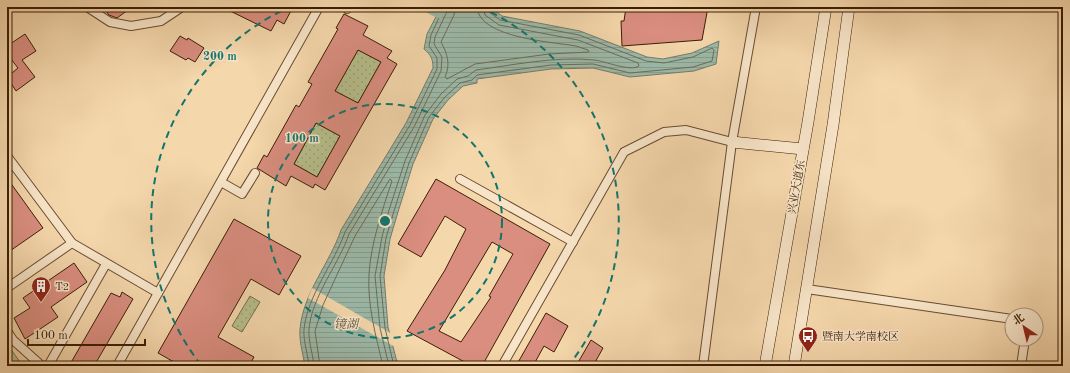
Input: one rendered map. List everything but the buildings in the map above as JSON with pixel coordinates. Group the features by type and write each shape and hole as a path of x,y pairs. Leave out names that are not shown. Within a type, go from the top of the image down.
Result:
{"main road":[{"name":"兴业大道东","path":"765,366 803,150 826,7"},
{"path":"794,366 849,7"},
{"path":"732,142 803,150"}],"street":[{"path":"87,7 110,22 131,26 161,21 182,7"},
{"path":"117,366 319,7"},
{"path":"704,366 732,142 756,7"},
{"path":"502,366 624,152 664,132 686,130 732,142"},
{"path":"7,156 72,243 158,293"},
{"path":"221,182 242,194 255,173"},
{"path":"460,179 573,242"},
{"path":"7,288 72,243"},
{"path":"48,366 106,264"},
{"path":"807,289 1004,317"},
{"path":"7,331 13,340 42,366"},
{"path":"1021,366 1024,347"}],"green space":[{"path":"358,50 381,62 358,103 335,91"},
{"path":"316,123 340,136 317,177 294,164"},
{"path":"250,296 260,302 242,332 232,326"},
{"path":"7,344 23,366 7,366"}],"water":[{"name":"镜湖","path":"441,7 490,7 502,16 580,31 647,57 663,59 692,53 719,41 716,64 694,71 630,77 593,68 551,69 477,79 477,83 463,86 448,100 433,119 413,164 390,239 384,276 388,327 398,366 305,366 300,329 306,303 341,230 406,123 433,68 431,57 424,49 427,34"}],"pier":[{"path":"312,288 392,334 395,347 308,298"}],"waterway":[{"path":"431,7 439,11"}],"place":[{"name":"T2","path":"41,303"},
{"name":"暨南大学南校区","path":"808,353"}]}
